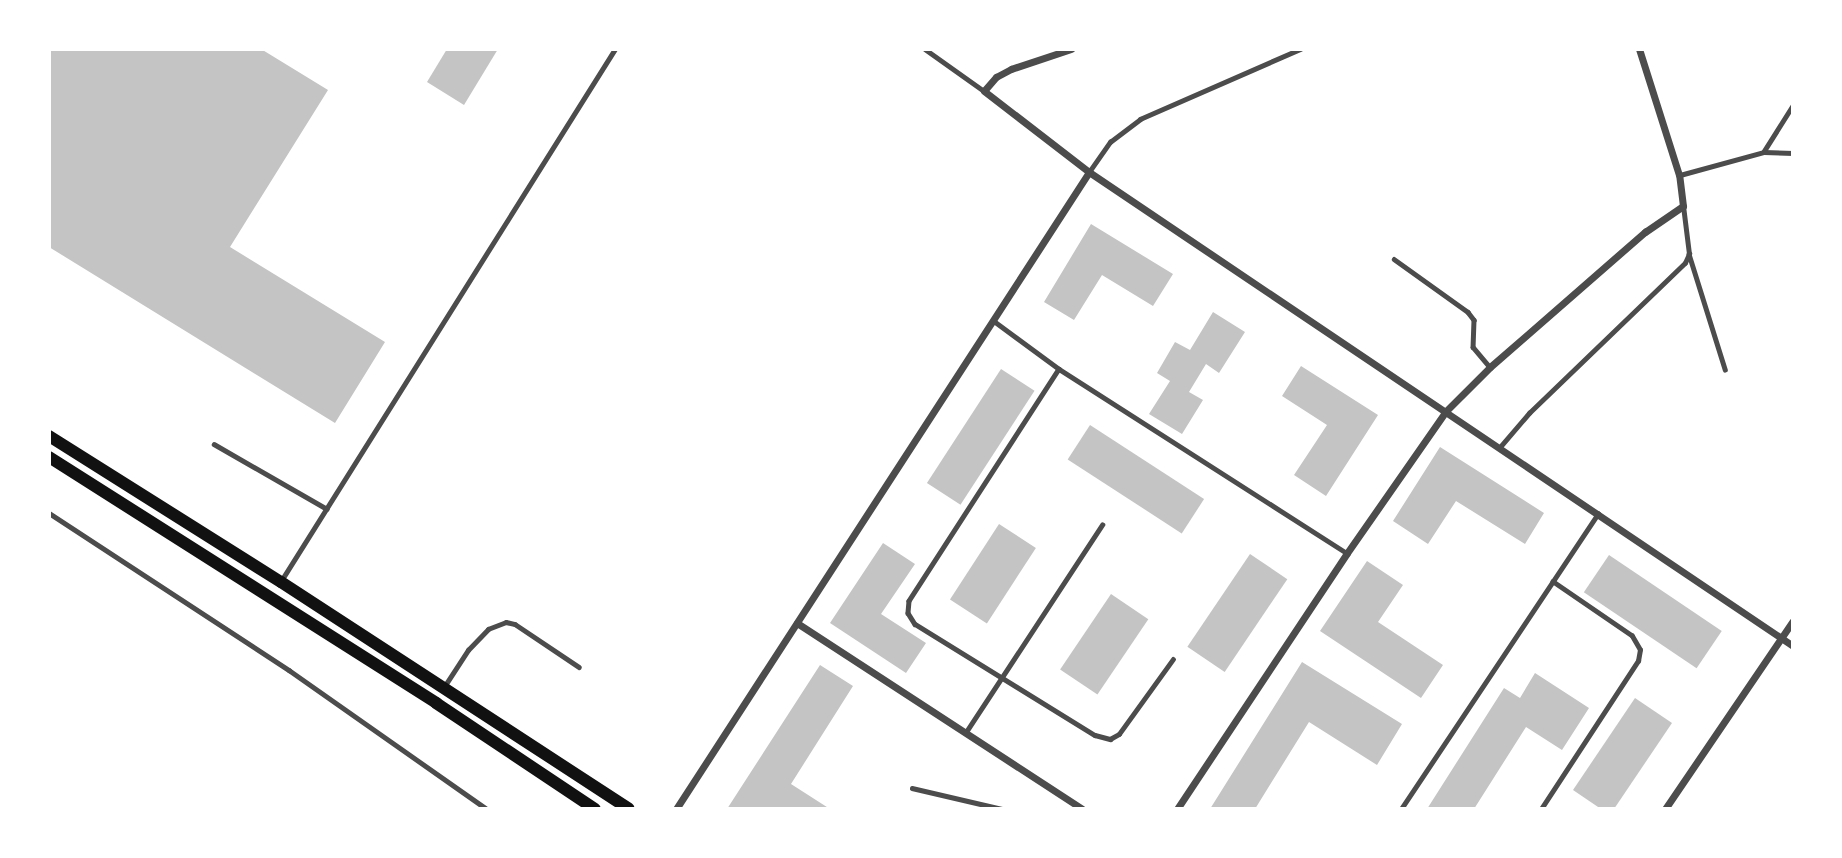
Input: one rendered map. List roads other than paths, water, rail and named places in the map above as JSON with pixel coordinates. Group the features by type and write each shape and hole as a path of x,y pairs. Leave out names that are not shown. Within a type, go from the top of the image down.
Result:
{"main road":[{"path":"49,436 281,582 629,809"},
{"path":"49,457 424,696 595,809"}],"street":[{"path":"1070,49 1011,69 996,77 984,91 1088,172 1781,635 1793,646"},
{"path":"1177,809 1347,553 1446,411 1490,367 1645,232 1683,206 1679,175 1639,49"},
{"path":"676,809 1088,172"},
{"path":"1665,809 1793,621"},
{"path":"797,623 1082,809"}],"lane":[{"path":"281,582 615,49"},
{"path":"925,49 984,91"},
{"path":"1088,172 1110,142 1140,119 1300,49"},
{"path":"1764,152 1793,105"},
{"path":"1679,175 1764,152 1793,153"},
{"path":"1683,206 1689,254 1725,369"},
{"path":"1500,447 1529,413 1679,269 1689,254"},
{"path":"1394,259 1468,312 1474,320 1473,347 1490,367"},
{"path":"994,321 1059,369 1347,553"},
{"path":"1059,369 909,601 908,613 915,624 1095,736 1110,739 1119,734 1173,659"},
{"path":"214,444 327,509"},
{"path":"49,513 289,670 487,809"},
{"path":"1401,809 1598,514"},
{"path":"966,733 1102,525"},
{"path":"1541,809 1638,661 1640,650 1632,636 1553,582"},
{"path":"444,687 468,650 488,629 506,622 515,624 579,667"},
{"path":"912,788 1002,809"}]}
